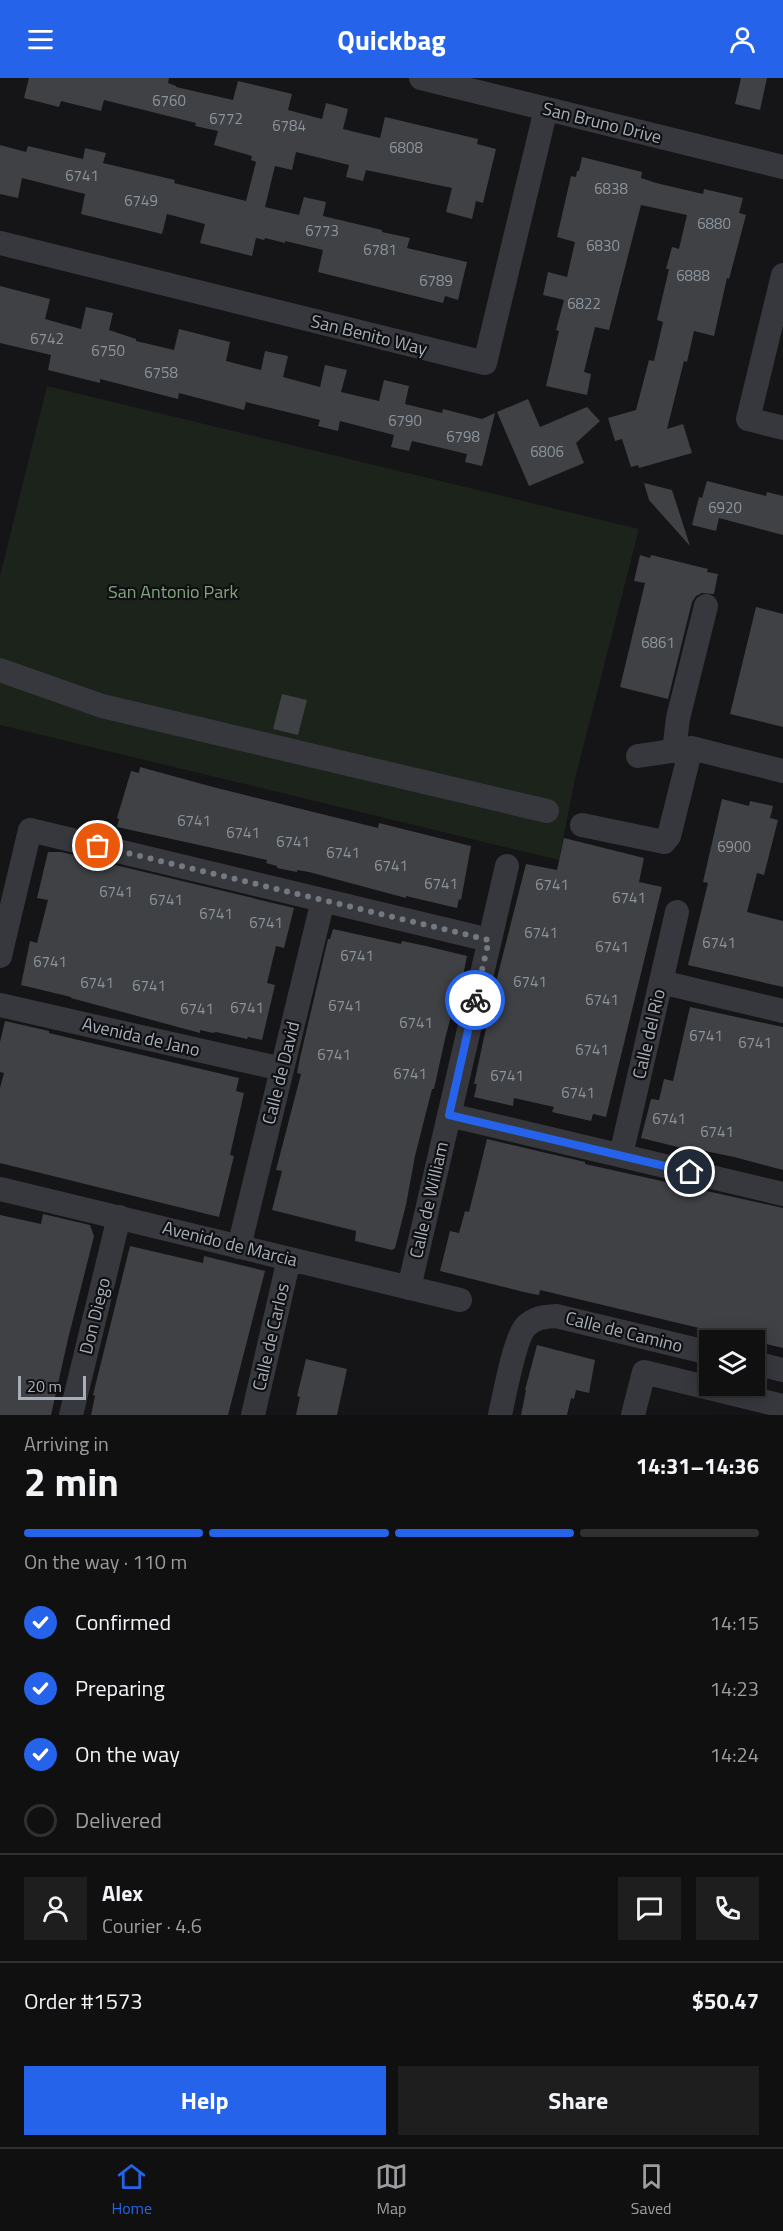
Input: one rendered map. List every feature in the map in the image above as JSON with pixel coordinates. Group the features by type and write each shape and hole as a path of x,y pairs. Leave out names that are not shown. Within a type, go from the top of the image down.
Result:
{"street":[{"name":"San Bruno Drive","path":"421,78 783,167"},
{"name":"San Benito Way","path":"0,243 485,363 546,109"},
{"path":"783,275 748,419 783,428"},
{"path":"582,825 664,842 669,836 682,749 678,718 706,606"},
{"path":"0,670 102,706 547,811"},
{"path":"639,756 682,749 783,771"},
{"path":"0,956 30,830 489,940"},
{"name":"Calle de William","path":"409,1288 507,866"},
{"name":"Calle de David","path":"239,1247 323,900"},
{"name":"Calle del Rio","path":"621,1155 677,912"},
{"path":"661,982 783,1011"},
{"name":"Avenida de Jano","path":"0,1005 282,1069"},
{"path":"449,1115 783,1194"},
{"name":"Avenido de Marcia","path":"0,1189 460,1300"},
{"name":"Don Diego","path":"71,1415 118,1217"},
{"name":"Calle de Carlos","path":"253,1415 289,1259"},
{"name":"Calle de Camino","path":"500,1415 517,1345 524,1328 539,1317 556,1316 699,1350"},
{"path":"765,1366 783,1370"},
{"path":"633,1415 644,1372 783,1406"}],"green space":[{"name":"San Antonio Park","path":"47,386 639,529 575,779 559,860 0,725 0,576"}],"building":[{"path":"29,78 169,78 168,83 176,87 233,100 238,81 292,94 288,110 322,119 326,103 348,109 343,129 380,138 385,117 478,139 477,144 496,149 483,203 476,201 472,219 446,212 452,188 366,170 363,181 346,177 349,165 296,152 292,170 275,166 265,207 299,215 304,197 326,202 323,216 410,238 407,248 467,262 458,300 445,296 443,303 318,272 323,250 285,241 285,243 256,238 252,256 200,243 205,224 167,214 162,234 81,214 85,194 22,178 18,198 0,194 0,145 26,152 28,146 83,159 85,148 106,153 103,163 175,180 174,183 246,201 256,162 251,160 252,156 214,145 218,131 195,126 196,123 104,100 101,111 61,101 59,107 24,98"},
{"path":"741,78 767,78 760,110 735,104"},
{"path":"582,157 642,172 641,178 656,183 703,194 704,189 743,198 739,213 746,215 729,279 727,278 714,336 694,331 667,429 683,424 692,453 639,468 638,465 631,467 622,439 615,441 608,418 636,410 649,360 654,361 663,322 657,320 669,269 666,269 672,247 679,249 687,215 641,205 609,330 595,327 584,372 591,374 587,395 546,386 564,300 543,295 548,272 567,277 575,242 557,237 571,176 576,177"},
{"path":"0,286 50,299 45,319 81,329 86,307 113,313 109,330 136,339 136,341 174,350 179,329 230,342 226,361 261,370 265,351 288,356 283,377 320,387 325,365 347,370 341,392 379,401 384,380 409,386 405,404 442,413 443,409 482,419 495,413 482,466 465,462 467,454 412,441 409,451 391,447 394,435 340,421 338,431 318,426 320,420 246,402 244,410 179,393 178,399 100,379 100,383 48,370 51,355 0,343"},
{"path":"528,399 540,427 587,407 600,421 576,443 584,463 529,486 497,412"},
{"path":"707,481 766,496 767,492 783,496 783,535 719,518 716,531 692,525 699,497 702,498"},
{"path":"644,483 672,490 690,546 649,500"},
{"path":"640,555 650,558 651,555 708,569 707,572 718,574 714,594 702,593 692,602 668,699 620,687 645,583 634,581"},
{"path":"756,607 783,614 783,727 730,714"},
{"path":"282,694 307,700 298,735 273,729"},
{"path":"140,767 378,828 379,823 471,846 461,900 459,899 457,908 406,896 406,898 309,872 277,868 277,866 266,863 267,860 117,827 119,819 117,818 131,771 139,773"},
{"path":"722,799 749,806 750,801 773,806 770,818 778,820 764,875 757,873 747,912 783,921 783,987 688,965 708,883 703,882"},
{"path":"564,838 644,858 639,882 662,887 606,1117 593,1114 591,1121 552,1112 554,1107 514,1098 513,1106 474,1097 477,1084 474,1084 495,986 526,864 557,870"},
{"path":"48,852 61,852 294,908 284,948 276,946 267,983 275,985 262,1040 200,1030 200,1033 21,985 30,941 37,943 48,900 37,898"},
{"path":"333,929 401,944 402,941 467,956 460,991 455,1001 415,1156 406,1205 395,1248 392,1250 355,1241 356,1231 272,1210 282,1171 276,1170 301,1074 297,1073 300,1058 328,939"},
{"path":"690,1007 783,1027 783,1170 734,1157 641,1138 651,1099 659,1100 664,1079 673,1081"},
{"path":"5,1021 239,1078 236,1091 244,1093 230,1155 234,1156 219,1217 0,1163 0,1088 4,1073 0,1072 0,1042"},
{"path":"487,1139 585,1162 585,1164 783,1208 783,1348 765,1344 765,1330 708,1330 540,1290 539,1295 528,1293 440,1271 450,1231 459,1233 465,1211 469,1212"},
{"path":"43,1214 90,1225 94,1236 51,1415 0,1415 0,1215 41,1224"},
{"path":"130,1246 203,1263 204,1256 265,1271 228,1415 91,1415 95,1396 93,1395"},
{"path":"537,1345 595,1360 589,1393 576,1390 574,1399 571,1398 567,1415 521,1415"},
{"path":"306,1359 347,1369 337,1415 296,1415 300,1397 297,1396"}],"way so far":[{"path":"98,846 489,940 475,1000"}],"route":[{"path":"475,1000 449,1115 690,1172"}]}
